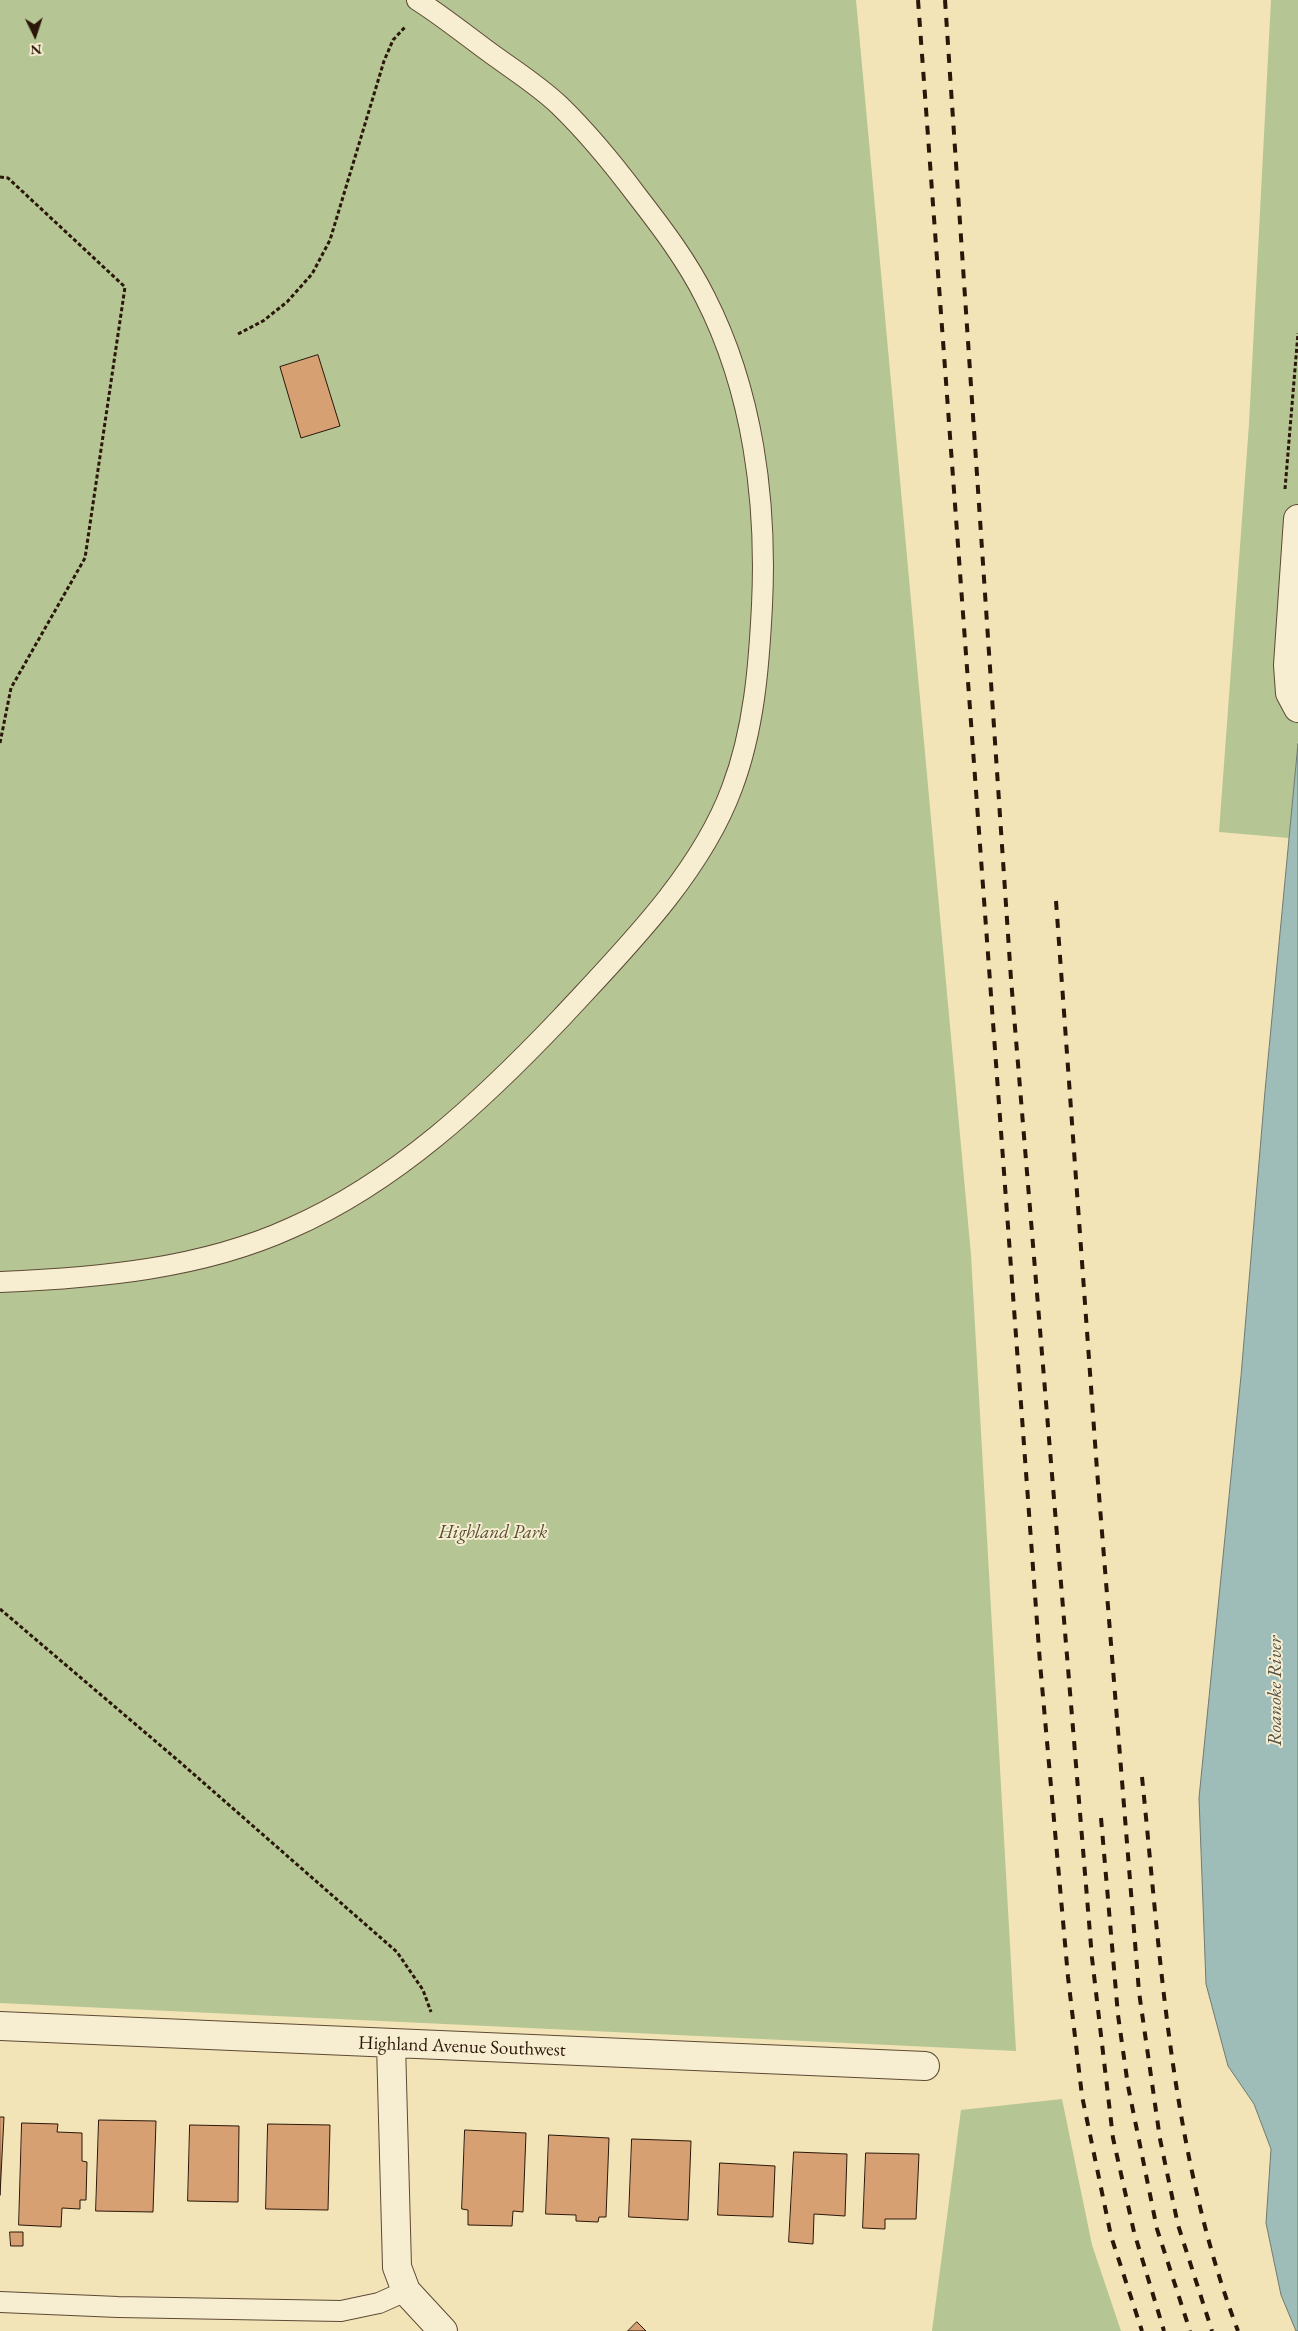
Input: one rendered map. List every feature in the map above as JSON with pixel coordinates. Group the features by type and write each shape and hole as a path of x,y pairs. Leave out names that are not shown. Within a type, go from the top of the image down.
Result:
{"street":[{"path":"1298,519 1288,665 1290,693 1298,708"},
{"name":"Highland Avenue Southwest","path":"0,2026 925,2066"},
{"path":"390,2044 397,2267 406,2291 443,2331"}],"lane":[{"path":"0,1282 66,1279 155,1267 228,1251 291,1228 361,1192 439,1134 511,1071 613,962 674,888 707,840 732,789 748,736 759,658 764,573 760,492 748,419 728,349 705,296 669,238 613,163 557,103 421,2"},
{"path":"0,2302 118,2307 341,2311 379,2303 406,2291"}],"path":[{"path":"238,334 263,321 287,302 312,274 330,240 384,61 393,40 421,2"},
{"path":"0,177 8,178 125,287 85,558 11,688 0,743"},
{"path":"0,1609 397,1952 423,1990 433,2017"}],"green space":[{"name":"Highland Park","path":"0,0 856,0 971,1255 1016,2051 0,2003"},
{"path":"1271,0 1298,0 1298,744 1289,838 1219,832 1249,424"},
{"path":"1062,2099 1092,2245 1121,2331 932,2331 961,2110"}],"water":[{"name":"Roanoke River","path":"1298,744 1298,2331 1296,2331 1281,2295 1266,2223 1271,2149 1254,2104 1228,2066 1206,1984 1199,1798 1241,1376 1265,1091"}],"building":[{"path":"318,355 340,426 301,438 280,367"},
{"path":"0,2117 4,2117 0,2195"},
{"path":"99,2120 156,2121 153,2212 96,2211"},
{"path":"22,2123 58,2124 57,2132 82,2133 82,2161 87,2162 86,2200 80,2200 80,2209 62,2208 61,2227 19,2225"},
{"path":"268,2124 330,2125 328,2210 266,2209"},
{"path":"190,2125 239,2126 238,2202 188,2201"},
{"path":"465,2130 526,2133 523,2212 513,2211 512,2226 468,2225 468,2210 462,2209"},
{"path":"549,2135 609,2138 606,2217 599,2217 598,2222 576,2221 576,2215 546,2214"},
{"path":"632,2139 691,2141 688,2220 629,2217"},
{"path":"794,2152 847,2154 845,2216 814,2214 813,2244 789,2242"},
{"path":"866,2153 919,2154 916,2219 885,2219 885,2229 863,2228"},
{"path":"720,2163 775,2166 773,2217 718,2215"},
{"path":"10,2232 23,2232 23,2246 11,2246"},
{"path":"637,2322 646,2331 628,2331"}],"railway":[{"path":"918,0 1040,1663 1068,1977 1082,2096 1111,2236 1142,2331"},
{"path":"945,0 1011,979 1092,1958 1113,2138 1134,2232 1164,2331"},
{"path":"1056,901 1097,1470 1139,1992 1160,2139 1178,2225 1212,2331"},
{"path":"1142,1777 1163,1987 1183,2127 1197,2196 1215,2264 1238,2331"},
{"path":"1101,1818 1118,2015 1128,2086 1157,2229 1190,2331"}]}
